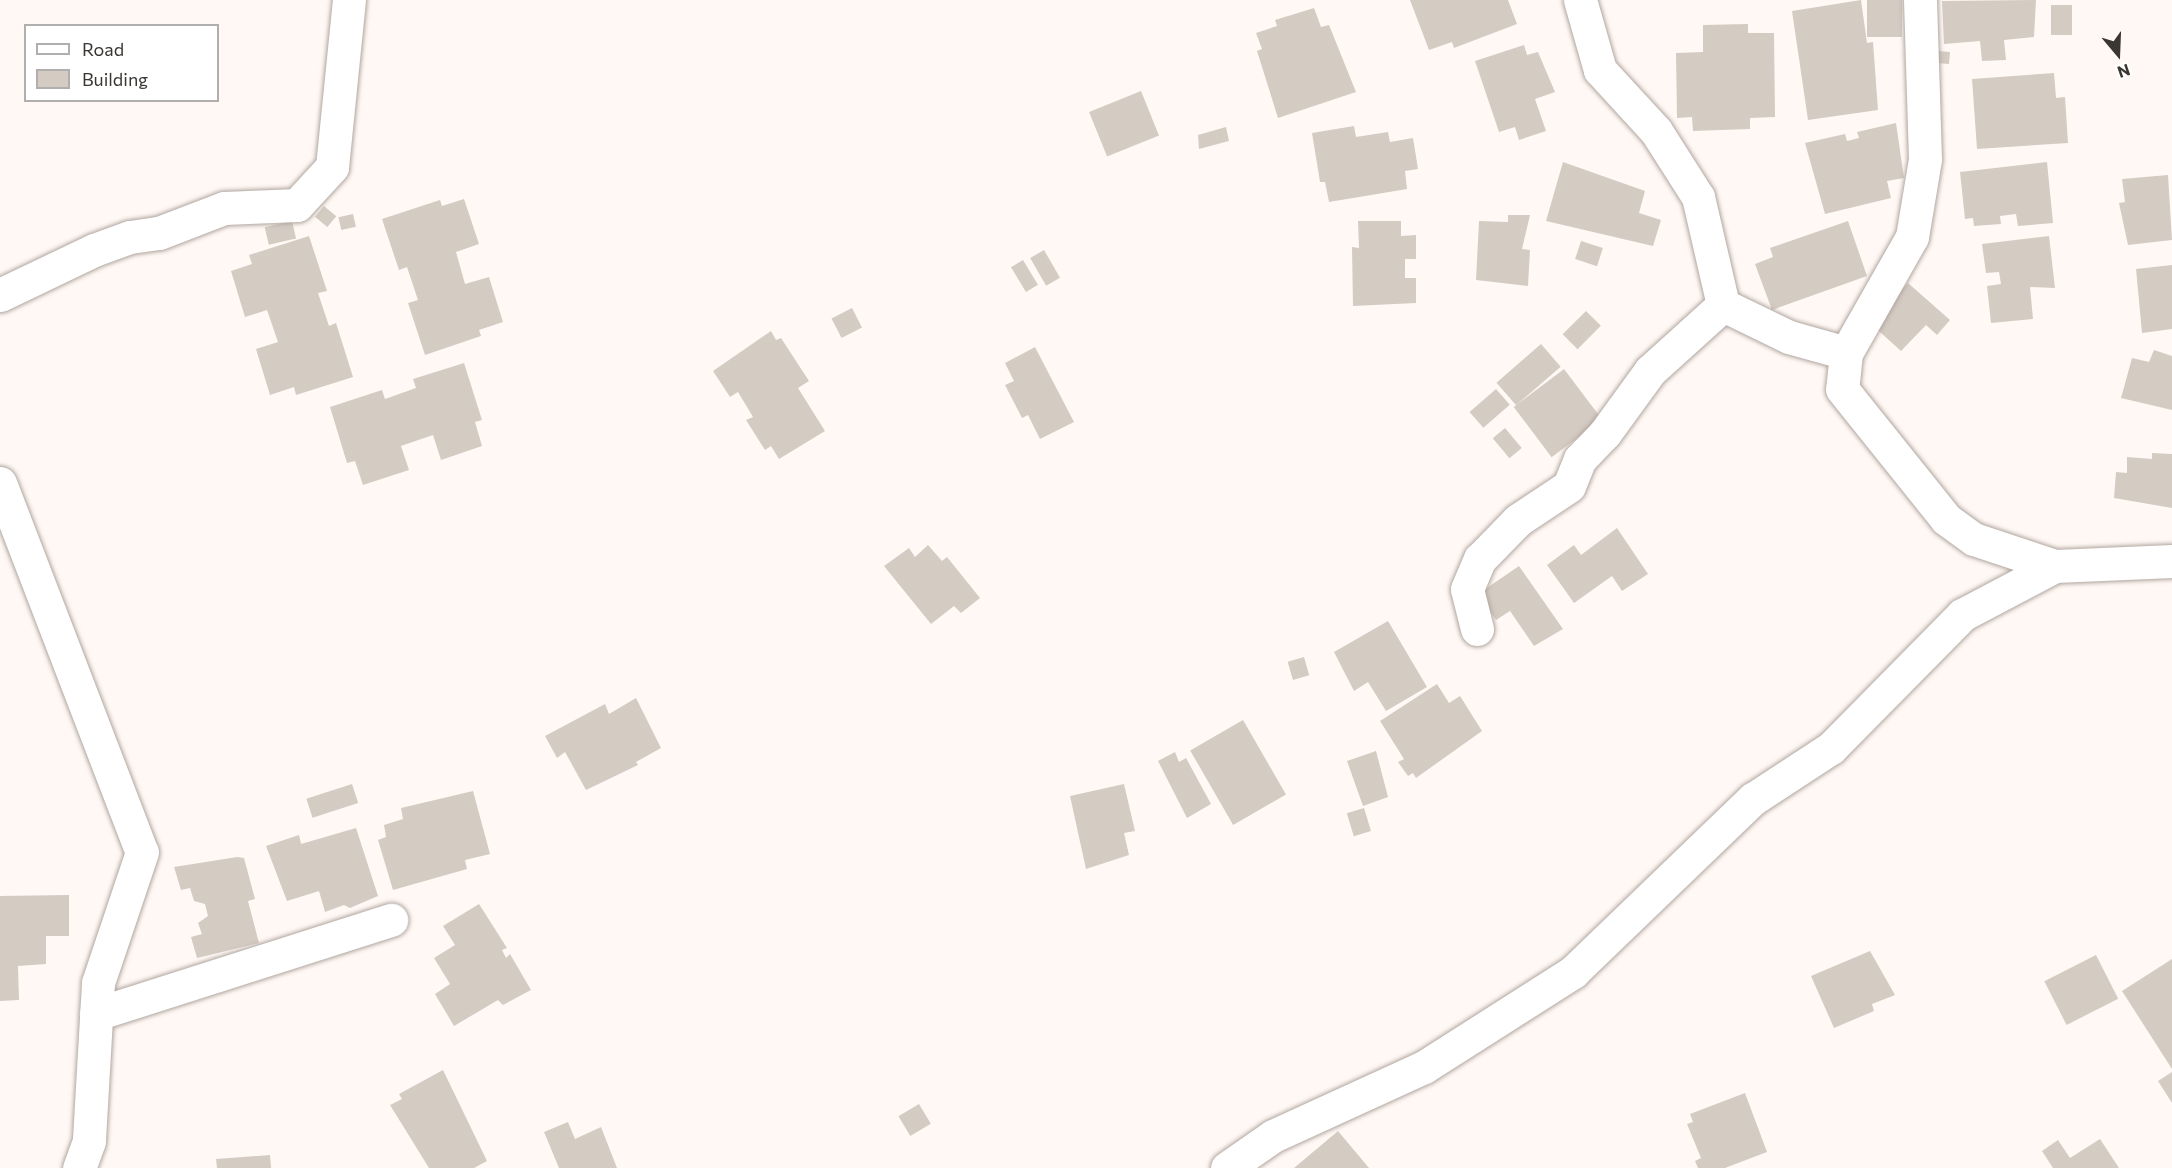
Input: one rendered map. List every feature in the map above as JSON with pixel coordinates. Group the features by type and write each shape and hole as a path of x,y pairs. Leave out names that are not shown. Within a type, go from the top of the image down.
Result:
{"street":[{"path":"0,295 94,250 130,237 159,233 224,208 297,205 332,167 349,0"},
{"path":"1580,0 1600,70 1656,131 1698,196 1723,305"},
{"path":"1920,0 1925,159 1912,237 1846,353 1842,389 1946,519 1974,539 2055,566 2172,561"},
{"path":"1723,305 1789,337 1846,353"},
{"path":"1477,629 1467,589 1480,559 1518,520 1569,486 1580,459 1605,433 1650,371 1723,305"},
{"path":"0,483 142,852 98,983 89,1141 79,1168"},
{"path":"1227,1168 1273,1136 1424,1066 1573,972 1753,799 1831,748 1962,615 2055,566"},
{"path":"96,1014 391,920"}],"building":[{"path":"1410,0 1508,0 1517,24 1454,48 1452,42 1429,50"},
{"path":"1861,0 1867,43 1873,42 1878,110 1808,120 1792,11"},
{"path":"1867,0 1902,0 1902,37 1867,37"},
{"path":"2036,0 2034,37 2004,40 2006,60 1982,61 1980,41 1944,44 1942,1"},
{"path":"2051,5 2072,5 2072,35 2051,35"},
{"path":"1314,8 1321,27 1329,25 1356,92 1278,118 1257,51 1262,49 1256,33 1277,26 1275,20"},
{"path":"1748,24 1748,33 1774,33 1775,117 1750,118 1750,129 1693,131 1692,117 1677,118 1676,53 1703,52 1703,25"},
{"path":"1524,45 1527,55 1538,52 1555,92 1535,99 1546,131 1519,140 1515,127 1499,132 1475,61"},
{"path":"1932,50 1950,52 1949,64 1931,62"},
{"path":"2054,73 2056,98 2065,97 2068,143 1977,149 1972,79"},
{"path":"1141,91 1159,136 1107,156 1089,112"},
{"path":"1896,123 1904,178 1887,181 1891,198 1825,214 1805,143 1845,134 1847,141 1859,138 1857,132"},
{"path":"1354,126 1356,137 1388,132 1390,142 1413,138 1418,169 1405,171 1407,189 1329,202 1325,182 1320,182 1312,133"},
{"path":"1226,127 1229,141 1199,149 1198,135"},
{"path":"1563,162 1645,191 1639,213 1661,220 1653,246 1546,221"},
{"path":"2047,162 2053,223 2018,226 2016,214 2000,216 2001,224 1974,226 1973,218 1965,219 1960,172"},
{"path":"2168,175 2172,240 2128,245 2119,203 2125,202 2122,179"},
{"path":"464,199 479,244 456,252 465,284 489,277 503,322 479,330 481,336 425,355 408,303 418,300 407,267 399,270 382,219 440,200 442,206"},
{"path":"324,206 336,216 327,227 315,217"},
{"path":"353,214 356,227 341,230 338,217"},
{"path":"1508,215 1530,215 1522,249 1530,250 1528,286 1476,280 1479,221 1508,222"},
{"path":"292,221 296,239 269,245 265,227"},
{"path":"1358,221 1401,221 1401,236 1416,235 1416,259 1405,259 1405,278 1416,278 1416,303 1353,306 1352,247 1359,248"},
{"path":"1848,221 1867,276 1772,310 1755,264 1773,257 1770,248"},
{"path":"309,236 327,291 318,293 329,326 336,323 353,377 296,395 294,387 270,395 256,349 278,342 267,310 245,317 231,271 252,264 249,255"},
{"path":"2049,236 2055,288 2030,287 2033,319 1991,323 1987,286 2001,284 1999,272 1986,273 1982,244"},
{"path":"1581,241 1603,248 1597,266 1575,259"},
{"path":"1044,250 1060,278 1046,286 1030,258"},
{"path":"1023,260 1038,285 1026,292 1011,267"},
{"path":"2172,265 2172,329 2142,333 2136,269"},
{"path":"1908,283 1950,320 1937,335 1926,325 1901,351 1870,323"},
{"path":"852,308 862,328 841,338 832,318"},
{"path":"1586,311 1601,326 1578,349 1563,334"},
{"path":"771,331 776,340 781,338 809,381 798,388 825,431 779,459 771,446 765,450 746,420 753,417 738,392 730,397 713,371"},
{"path":"1541,344 1561,367 1516,405 1496,383"},
{"path":"1035,347 1074,422 1040,439 1028,415 1022,418 1005,385 1014,381 1005,363"},
{"path":"2154,350 2172,356 2172,410 2121,398 2132,358 2149,362"},
{"path":"464,363 482,420 475,422 482,446 441,460 433,435 401,446 409,470 363,485 355,461 347,463 330,407 382,390 385,399 416,388 413,379"},
{"path":"1564,369 1602,419 1552,457 1514,407"},
{"path":"1496,389 1510,405 1483,428 1470,412"},
{"path":"1505,428 1522,448 1509,458 1493,438"},
{"path":"2152,453 2172,454 2172,508 2114,498 2116,472 2127,473 2127,457 2152,459"},
{"path":"1617,528 1648,574 1622,591 1612,576 1574,603 1547,565 1574,545 1581,555"},
{"path":"928,545 942,561 947,557 980,598 961,613 954,606 931,624 884,566 909,548 915,557"},
{"path":"1519,566 1563,629 1534,646 1510,611 1496,620 1478,594"},
{"path":"1388,621 1427,687 1386,711 1368,682 1354,691 1334,652"},
{"path":"1304,657 1309,675 1293,680 1288,662"},
{"path":"1437,684 1449,703 1460,696 1482,731 1416,778 1413,773 1408,776 1398,762 1404,759 1380,721"},
{"path":"636,698 661,748 636,762 638,765 586,790 565,752 557,758 545,736 605,704 609,714"},
{"path":"1243,720 1286,794 1233,825 1190,750"},
{"path":"1376,751 1388,797 1363,806 1347,761"},
{"path":"1175,752 1179,762 1186,758 1211,804 1187,818 1158,761"},
{"path":"352,784 358,803 313,818 306,799"},
{"path":"1124,784 1135,831 1124,833 1129,855 1086,869 1070,796"},
{"path":"473,791 490,854 465,860 467,869 393,890 378,840 386,837 384,825 403,819 401,808"},
{"path":"1364,808 1371,831 1354,836 1347,813"},
{"path":"356,828 378,896 350,908 344,905 325,912 319,891 287,901 266,846 299,835 301,844"},
{"path":"237,857 244,858 255,899 248,901 259,943 197,958 191,937 202,934 198,923 208,916 205,904 194,901 190,888 181,890 174,867"},
{"path":"69,895 69,936 46,936 46,964 18,966 19,1000 0,1001 0,896"},
{"path":"479,904 507,948 502,950 506,958 510,954 531,990 503,1005 498,1000 454,1026 435,994 450,984 434,958 455,945 443,926"},
{"path":"1870,951 1895,995 1872,1004 1874,1011 1834,1028 1811,976"},
{"path":"2096,955 2118,999 2067,1025 2044,981"},
{"path":"2172,959 2172,1069 2122,991"},
{"path":"443,1070 487,1161 474,1168 429,1168 390,1105 402,1099 399,1094"},
{"path":"2172,1072 2172,1103 2158,1081"},
{"path":"1745,1093 1767,1152 1725,1168 1698,1168 1695,1161 1701,1158 1687,1124 1693,1122 1690,1114"},
{"path":"919,1104 931,1124 910,1136 898,1116"},
{"path":"568,1122 575,1139 601,1127 617,1168 559,1168 544,1132"},
{"path":"1338,1131 1369,1168 1294,1168"},
{"path":"2100,1139 2119,1168 2053,1168 2042,1151 2058,1140 2070,1158"},
{"path":"270,1155 271,1168 217,1168 216,1159"}]}
